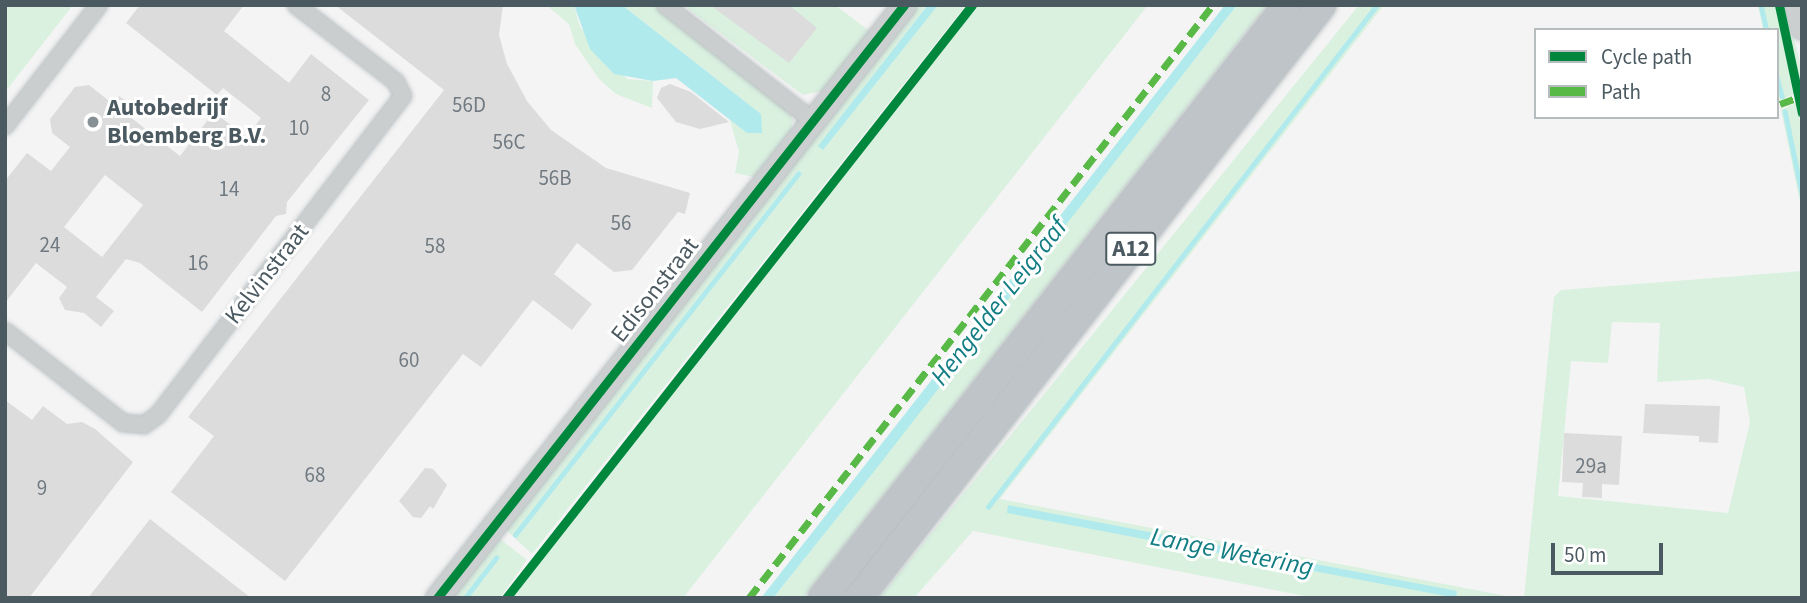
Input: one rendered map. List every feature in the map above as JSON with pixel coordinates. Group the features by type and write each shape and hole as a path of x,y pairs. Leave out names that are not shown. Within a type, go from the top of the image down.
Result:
{"highway":[{"name":"A12","path":"822,598 1287,5"},
{"name":"A12","path":"859,598 1322,5"},
{"name":"A12","path":"1299,34 1328,5"}],"street":[{"path":"5,126 99,5"},
{"name":"Kelvinstraat","path":"5,331 123,423 144,425 158,415 403,96 396,82 296,5"},
{"path":"665,5 813,121"},
{"name":"Edisonstraat","path":"437,598 904,5"},
{"path":"1797,5 1802,27"}],"green space":[{"path":"5,5 73,5 5,92"},
{"path":"546,5 574,5 580,27 627,79 653,81 652,108 616,94 599,79 575,44 569,24"},
{"path":"622,5 652,5 786,108 793,120 791,130 754,177 735,173 739,152 730,120 747,133 761,114"},
{"path":"683,5 835,5 872,33 828,90 803,95"},
{"path":"914,5 966,5 532,554 504,528"},
{"path":"977,5 1148,5 683,598 512,598"},
{"path":"1237,5 1267,5 803,598 773,598"},
{"path":"1359,5 1384,5 1000,499 1517,598 1315,598 973,531 914,598 879,598"},
{"path":"1758,5 1776,5 1795,94 1779,100 1779,28 1763,28"},
{"path":"1782,5 1786,5 1802,71 1800,92"},
{"path":"1796,103 1802,130 1802,212 1781,110"},
{"path":"1802,271 1802,598 1524,598 1554,297 1561,290","holes":["1612,322 1660,323 1657,382 1709,379 1744,387 1750,422 1728,513 1558,496 1571,361 1608,363"]},
{"path":"499,538 527,560 500,598 450,598"}],"water":[{"path":"574,5 622,5 761,114 762,133 747,133 676,78 653,81 614,74 590,49"},
{"path":"928,5 938,5 823,150 818,146"},
{"name":"Hengelder Leigraaf","path":"1225,5 1237,5 773,598 761,598"},
{"name":"Lange Wetering","path":"1008,505 1457,591 1456,598 1007,513"}],"building":[{"path":"140,5 244,5 224,31 289,83 311,54 369,100 287,202 286,214 276,216 202,312 140,263 126,259 96,297 114,311 101,327 84,313 65,310 59,298 67,287 36,263 5,303 5,181 27,153 51,171 70,147 52,133 50,119 75,87 89,85 113,104 119,96 136,108 129,116 180,156 214,112 246,137 261,118 223,88 217,95 126,23","holes":["105,175 143,205 102,257 64,227"]},
{"path":"335,5 503,5 499,35 507,64 527,101 551,130 606,168 690,193 685,214 678,212 632,270 614,272 577,243 554,274 592,304 572,330 533,300 481,367 463,354 285,581 171,492 214,436 188,417 444,90"},
{"path":"710,5 789,5 817,28 789,63"},
{"path":"670,84 691,92 729,122 700,129 676,122 657,98 661,88"},
{"path":"5,400 32,420 43,406 67,424 82,422 95,429 133,462 29,598 5,598"},
{"path":"1645,404 1720,406 1718,443 1699,442 1699,436 1643,433"},
{"path":"1564,433 1622,436 1619,485 1602,484 1602,498 1582,497 1583,483 1562,482"},
{"path":"425,468 433,469 447,485 433,509 430,506 421,518 413,517 399,501"},
{"path":"150,519 251,598 88,598"}],"waterway":[{"path":"988,507 1377,5"},
{"path":"1761,5 1767,28"},
{"path":"1779,85 1782,96"},
{"path":"1785,111 1802,194"},
{"path":"515,535 798,174"},
{"path":"465,598 496,558"}],"marked path":[{"path":"749,598 1213,5"},
{"path":"1780,104 1802,96"}],"cycle path":[{"path":"437,598 904,5"},
{"path":"506,598 972,5"},
{"path":"1779,5 1802,113"}],"place":[{"name":"Autobedrijf Bloemberg B.V.","path":"93,122"}]}
